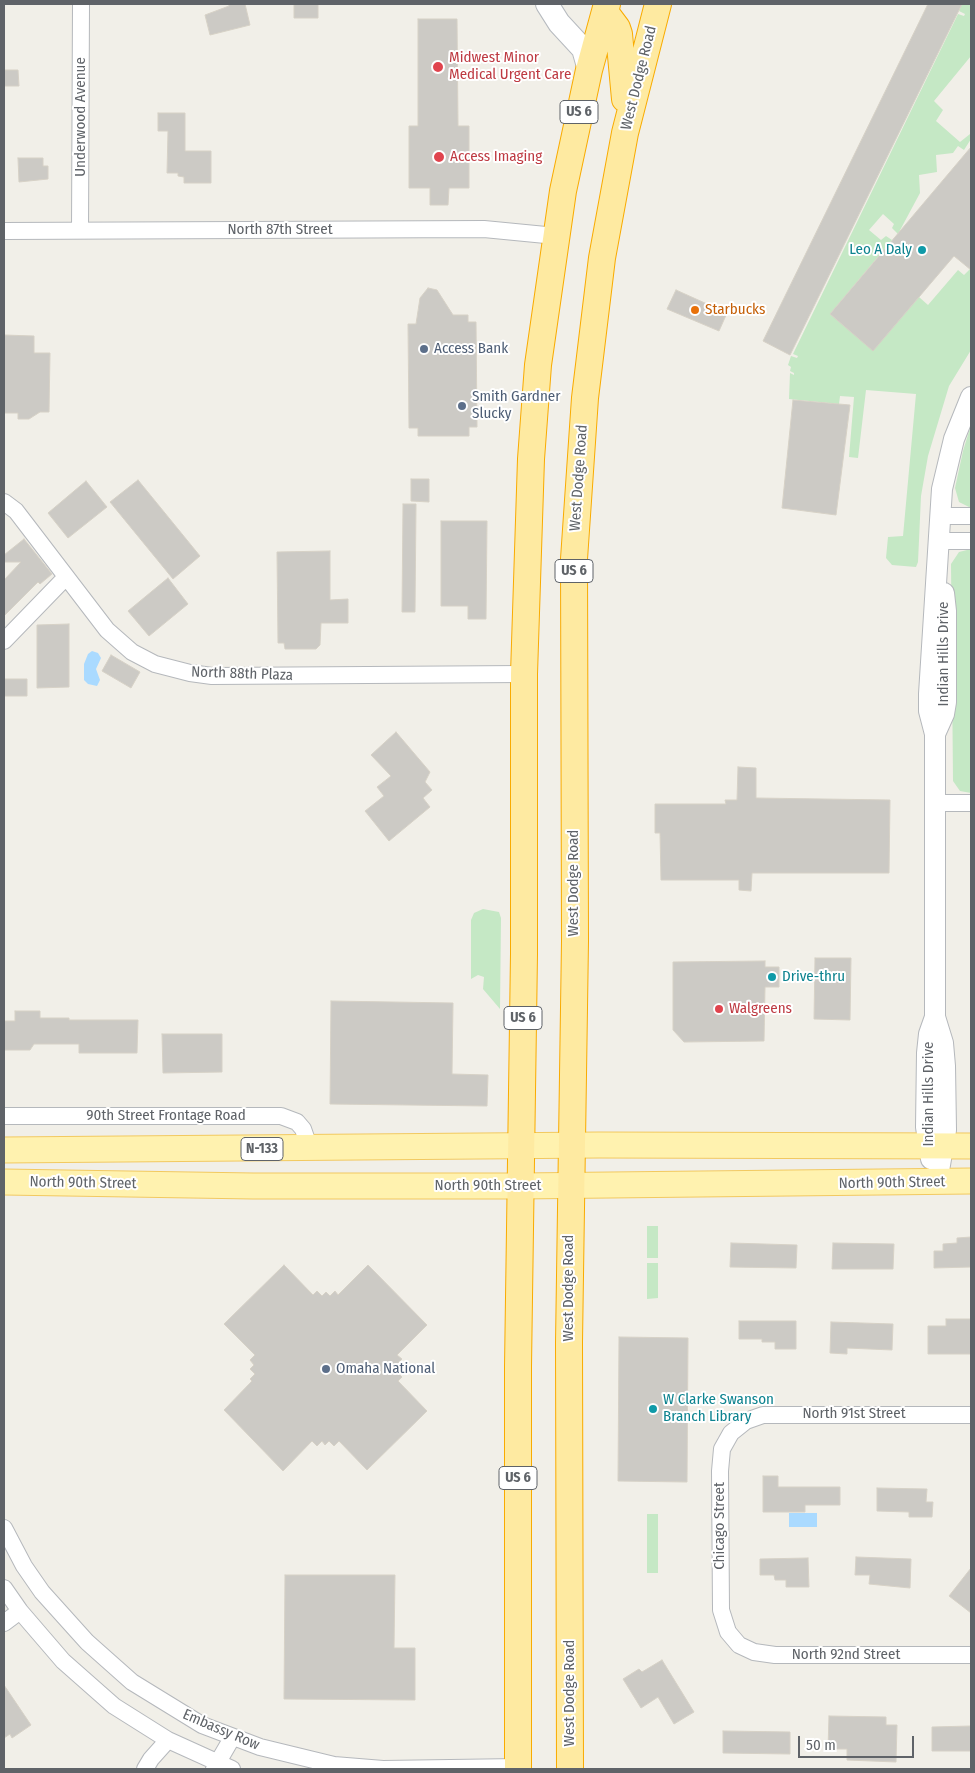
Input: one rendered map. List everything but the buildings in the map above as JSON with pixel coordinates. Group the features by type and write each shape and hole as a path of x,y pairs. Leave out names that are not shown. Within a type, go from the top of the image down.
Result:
{"highway":[{"name":"West Dodge Road","path":"570,1769 570,1186 575,941 575,550 589,356 604,249 627,127 658,4"},
{"name":"US 6","path":"518,1768 520,1186 524,954 524,674 527,548 534,412 556,236 569,160 604,6"},
{"path":"604,6 617,28 623,53 627,127"}],"main road":[{"path":"547,4 559,23 583,49 589,70"},
{"path":"571,1145 971,1146"},
{"name":"N-133","path":"4,1150 310,1149 571,1145"},
{"name":"North 90th Street","path":"4,1182 253,1186 570,1186 971,1182"}],"street":[{"name":"Underwood Avenue","path":"80,230 81,4"},
{"name":"North 87th Street","path":"4,231 484,229 556,236"},
{"name":"Indian Hills Drive","path":"937,1182 936,1145 945,1055 935,1017 936,734 945,708 947,655 945,598 938,574 939,516 947,463 954,439 971,397"},
{"name":"North 88th Plaza","path":"4,502 16,511 66,577 121,644 155,664 212,676 524,674"},
{"path":"939,516 971,516"},
{"path":"938,541 971,541"},
{"path":"4,641 66,577"},
{"path":"935,803 971,803"},
{"name":"90th Street Frontage Road","path":"4,1116 280,1116 297,1122 303,1128 310,1149"},
{"name":"North 91st Street","path":"740,1425 756,1416 769,1414 971,1415"},
{"name":"Chicago Street","path":"728,1632 720,1604 720,1457 725,1442 740,1425"},
{"name":"Embassy Row","path":"4,1528 24,1566 42,1592 75,1631 107,1661 132,1682 176,1711 232,1738 279,1753 334,1767 383,1769 518,1768"},
{"name":"Embassy Row","path":"4,1588 20,1611 63,1661 87,1684 120,1710 168,1740 215,1767 232,1769"},
{"path":"4,1623 20,1611"},
{"name":"North 92nd Street","path":"728,1632 746,1648 768,1655 971,1654"},
{"path":"215,1767 232,1738"},
{"path":"146,1769 168,1740"}],"green space":[{"path":"962,4 971,4 971,56 934,101 943,110 936,121 960,142 970,134 971,139 964,150 958,146 953,153 936,155 937,172 919,175 920,193 898,234 892,228 894,224 883,214 869,230 881,240 886,236 892,240 830,314 873,350 919,297 928,305 958,270 964,275 971,270 971,350 949,386 928,456 921,496 918,562 916,567 892,565 886,558 888,537 903,536 916,394 866,390 858,458 849,457 854,397 840,396 839,404 789,399 790,373 794,375 794,373 790,371 791,367 788,365 791,356 797,358 798,356 793,354 958,14 964,16 965,14 959,11"},
{"path":"971,425 971,508 959,502 955,488"},
{"path":"971,549 971,793 960,791 953,781 951,564 959,552"},
{"path":"483,909 499,912 501,918 500,1009 483,989 484,977 478,975 471,979 471,920 474,913"},
{"path":"647,1226 658,1226 658,1258 647,1258"},
{"path":"647,1263 658,1263 658,1298 647,1299"},
{"path":"647,1514 658,1514 658,1573 647,1573"}],"water":[{"path":"92,651 98,653 101,658 96,669 100,680 97,686 88,684 84,680 84,664 88,654"},
{"path":"789,1513 817,1513 817,1527 789,1527"}],"place":[{"name":"Midwest Minor Medical Urgent Care","path":"438,67"},
{"name":"Access Imaging","path":"439,157"},
{"name":"Leo A Daly","path":"922,250"},
{"name":"Starbucks","path":"695,310"},
{"name":"Access Bank","path":"424,349"},
{"name":"Smith Gardner Slucky","path":"462,406"},
{"name":"Drive-thru","path":"772,977"},
{"name":"Walgreens","path":"719,1009"},
{"name":"Omaha National","path":"326,1369"},
{"name":"W Clarke Swanson Branch Library","path":"653,1409"}]}
